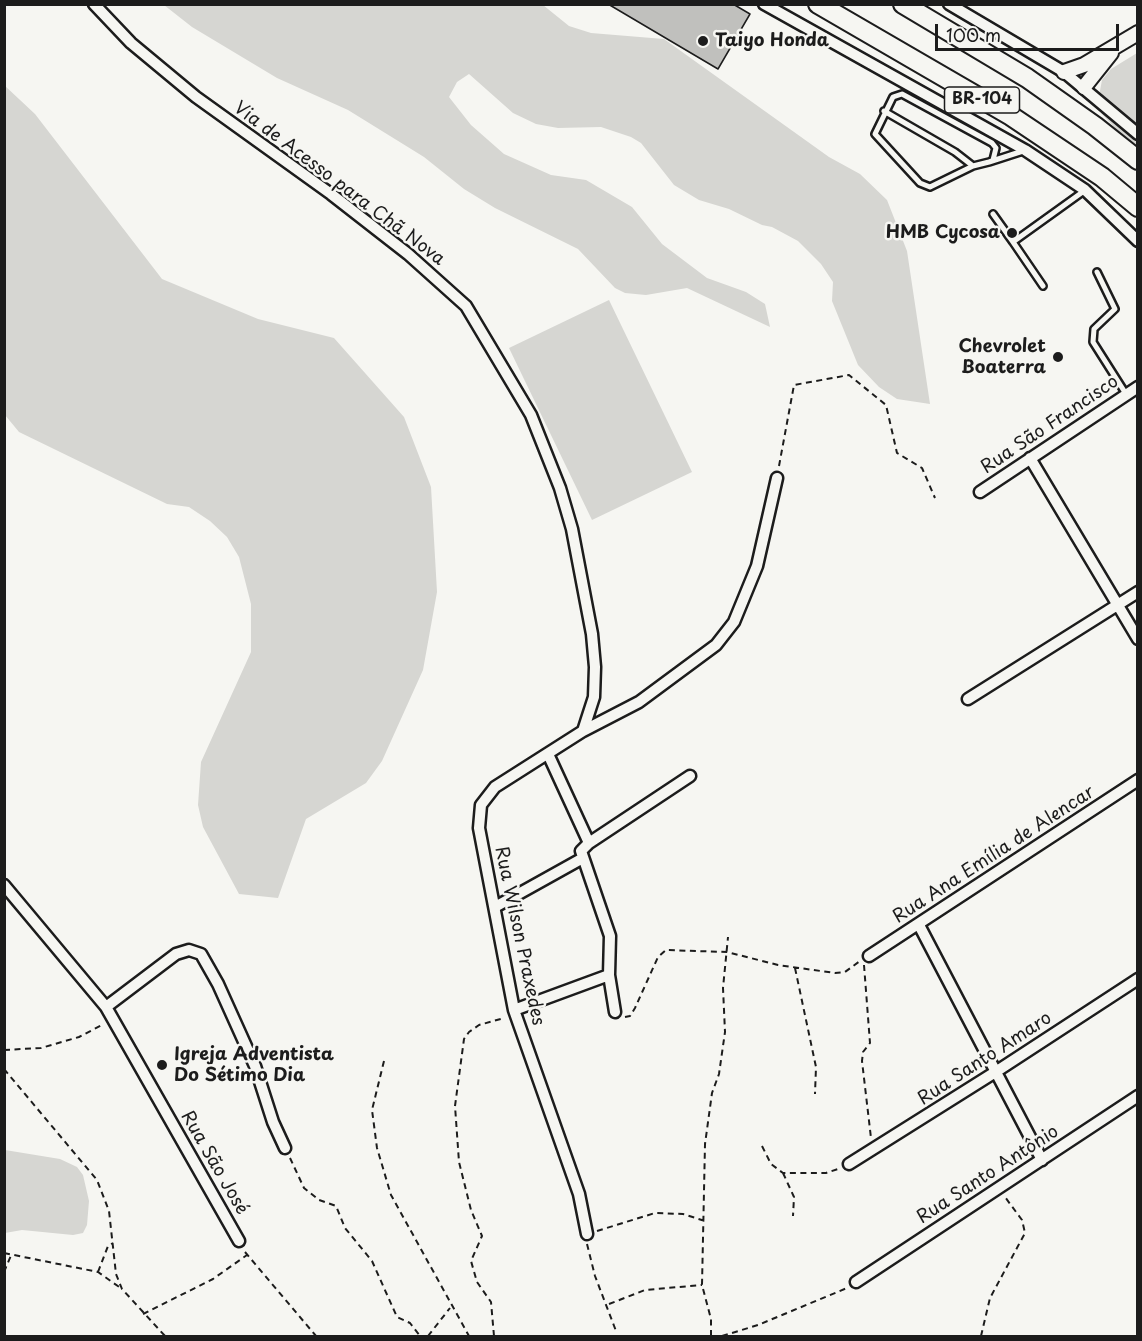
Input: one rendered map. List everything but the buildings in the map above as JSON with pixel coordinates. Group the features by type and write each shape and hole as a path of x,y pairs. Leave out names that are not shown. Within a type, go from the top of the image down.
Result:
{"highway":[{"name":"BR-104","path":"818,4 1011,116 1102,177 1137,207"},
{"name":"BR-104","path":"903,4 1027,78 1095,126 1137,160"}],"street":[{"name":"Via de Acesso para Chã Nova","path":"94,4 131,43 196,98 348,207 438,278 466,306 531,415 560,488 572,529 589,615 595,667 594,697 583,731"},
{"path":"764,4 1025,150 1085,190 1137,241"},
{"path":"949,4 1064,72 1137,134"},
{"path":"1064,72 1114,49 1137,33"},
{"path":"1084,87 1114,49"},
{"name":"Rua São Francisco","path":"980,492 1137,387"},
{"path":"1030,458 1137,639"},
{"name":"Rua Wilson Praxedes","path":"586,1234 579,1194 515,1012 479,828 481,805 495,787 583,731 639,702 706,654 727,632 734,622 757,566 777,478"},
{"path":"968,699 1137,592"},
{"path":"548,754 589,843"},
{"path":"615,1012 609,975 610,936 581,849 690,776"},
{"name":"Rua Ana Emília de Alencar","path":"869,956 920,925 1137,780"},
{"path":"495,907 583,858"},
{"path":"4,885 106,1007 176,954 189,950 201,954 218,984 255,1066 273,1122 285,1148"},
{"path":"920,925 1042,1160"},
{"path":"515,1012 609,975"},
{"name":"Rua Santo Amaro","path":"849,1164 1137,979"},
{"name":"Rua São José","path":"106,1007 239,1241"},
{"name":"Rua Santo Antônio","path":"856,1282 1137,1096"}],"lane":[{"path":"993,160 996,148 992,143 907,95 896,94 884,111 875,131 876,137 925,186 936,186 974,166 1025,150"},
{"path":"884,111 955,152 974,166"},
{"path":"1013,242 1085,190"},
{"path":"993,214 1043,286"},
{"path":"1097,272 1115,309 1094,328 1093,342 1126,394"}],"path":[{"path":"777,478 794,385 849,375 886,405 897,453 921,468 935,498"},
{"path":"711,1336 711,1318 702,1285 705,1144 712,1093 719,1074 724,1044 723,988 728,937"},
{"path":"615,1012 618,1017 630,1016 658,957 666,950 726,952 795,968 835,974 845,972 863,958 870,1043 863,1052 862,1061 873,1150"},
{"path":"795,968 816,1067 815,1094"},
{"path":"494,1336 491,1302 477,1282 471,1261 482,1236 471,1210 459,1162 455,1106 462,1049 469,1032 479,1025 515,1012"},
{"path":"4,1050 41,1048 79,1037 113,1019"},
{"path":"384,1061 372,1110 377,1148 391,1195 434,1270 451,1307 470,1336"},
{"path":"4,1069 97,1180 109,1210 116,1274 122,1288 165,1336"},
{"path":"762,1146 771,1164 783,1173 794,1197 794,1216"},
{"path":"285,1148 304,1188 319,1200 336,1206 345,1228 372,1261 398,1317 410,1323 420,1336"},
{"path":"783,1173 825,1173 849,1164"},
{"path":"981,1336 990,1298 1025,1233 1015,1207 997,1188"},
{"path":"616,1331 592,1267 586,1234 655,1213 682,1214 705,1221"},
{"path":"239,1241 247,1255 316,1336"},
{"path":"98,1272 108,1246 113,1243"},
{"path":"4,1253 98,1272 122,1288"},
{"path":"5,1271 12,1253"},
{"path":"143,1314 213,1279 247,1255"},
{"path":"722,1336 768,1321 856,1282"},
{"path":"608,1305 645,1290 702,1285"},
{"path":"428,1336 451,1307"}],"shaded area":[{"path":"164,5 543,5 569,26 591,33 664,39 829,157 860,174 887,200 907,251 930,404 897,399 879,387 858,365 832,301 833,282 821,264 798,241 729,209 699,200 674,185 641,143 631,137 601,127 558,128 536,124 513,113 469,74 457,82 449,97 471,125 504,154 551,175 586,180 632,207 662,244 707,278 746,292 765,304 770,327 687,288 646,295 625,293 615,288 578,249 495,208 464,189 424,157 348,110 277,78 192,27"},
{"path":"1137,53 1137,151 1101,113 1099,96 1102,80 1111,69"},
{"path":"4,85 35,114 162,279 258,319 334,338 404,417 431,487 437,592 423,670 382,761 366,783 306,819 278,898 239,894 203,827 198,805 201,762 251,652 251,604 239,557 227,537 210,521 189,507 167,504 19,432 5,415"},
{"path":"609,300 692,472 592,520 509,348"},
{"path":"5,1150 60,1159 77,1167 83,1175 89,1201 87,1225 83,1233 73,1235 22,1230 5,1233"}],"place":[{"name":"Taiyo Honda","path":"703,41"},
{"name":"HMB Cycosa","path":"1012,233"},
{"name":"Chevrolet Boaterra","path":"1058,357"},
{"name":"Igreja Adventista Do Sétimo Dia","path":"162,1065"}]}
